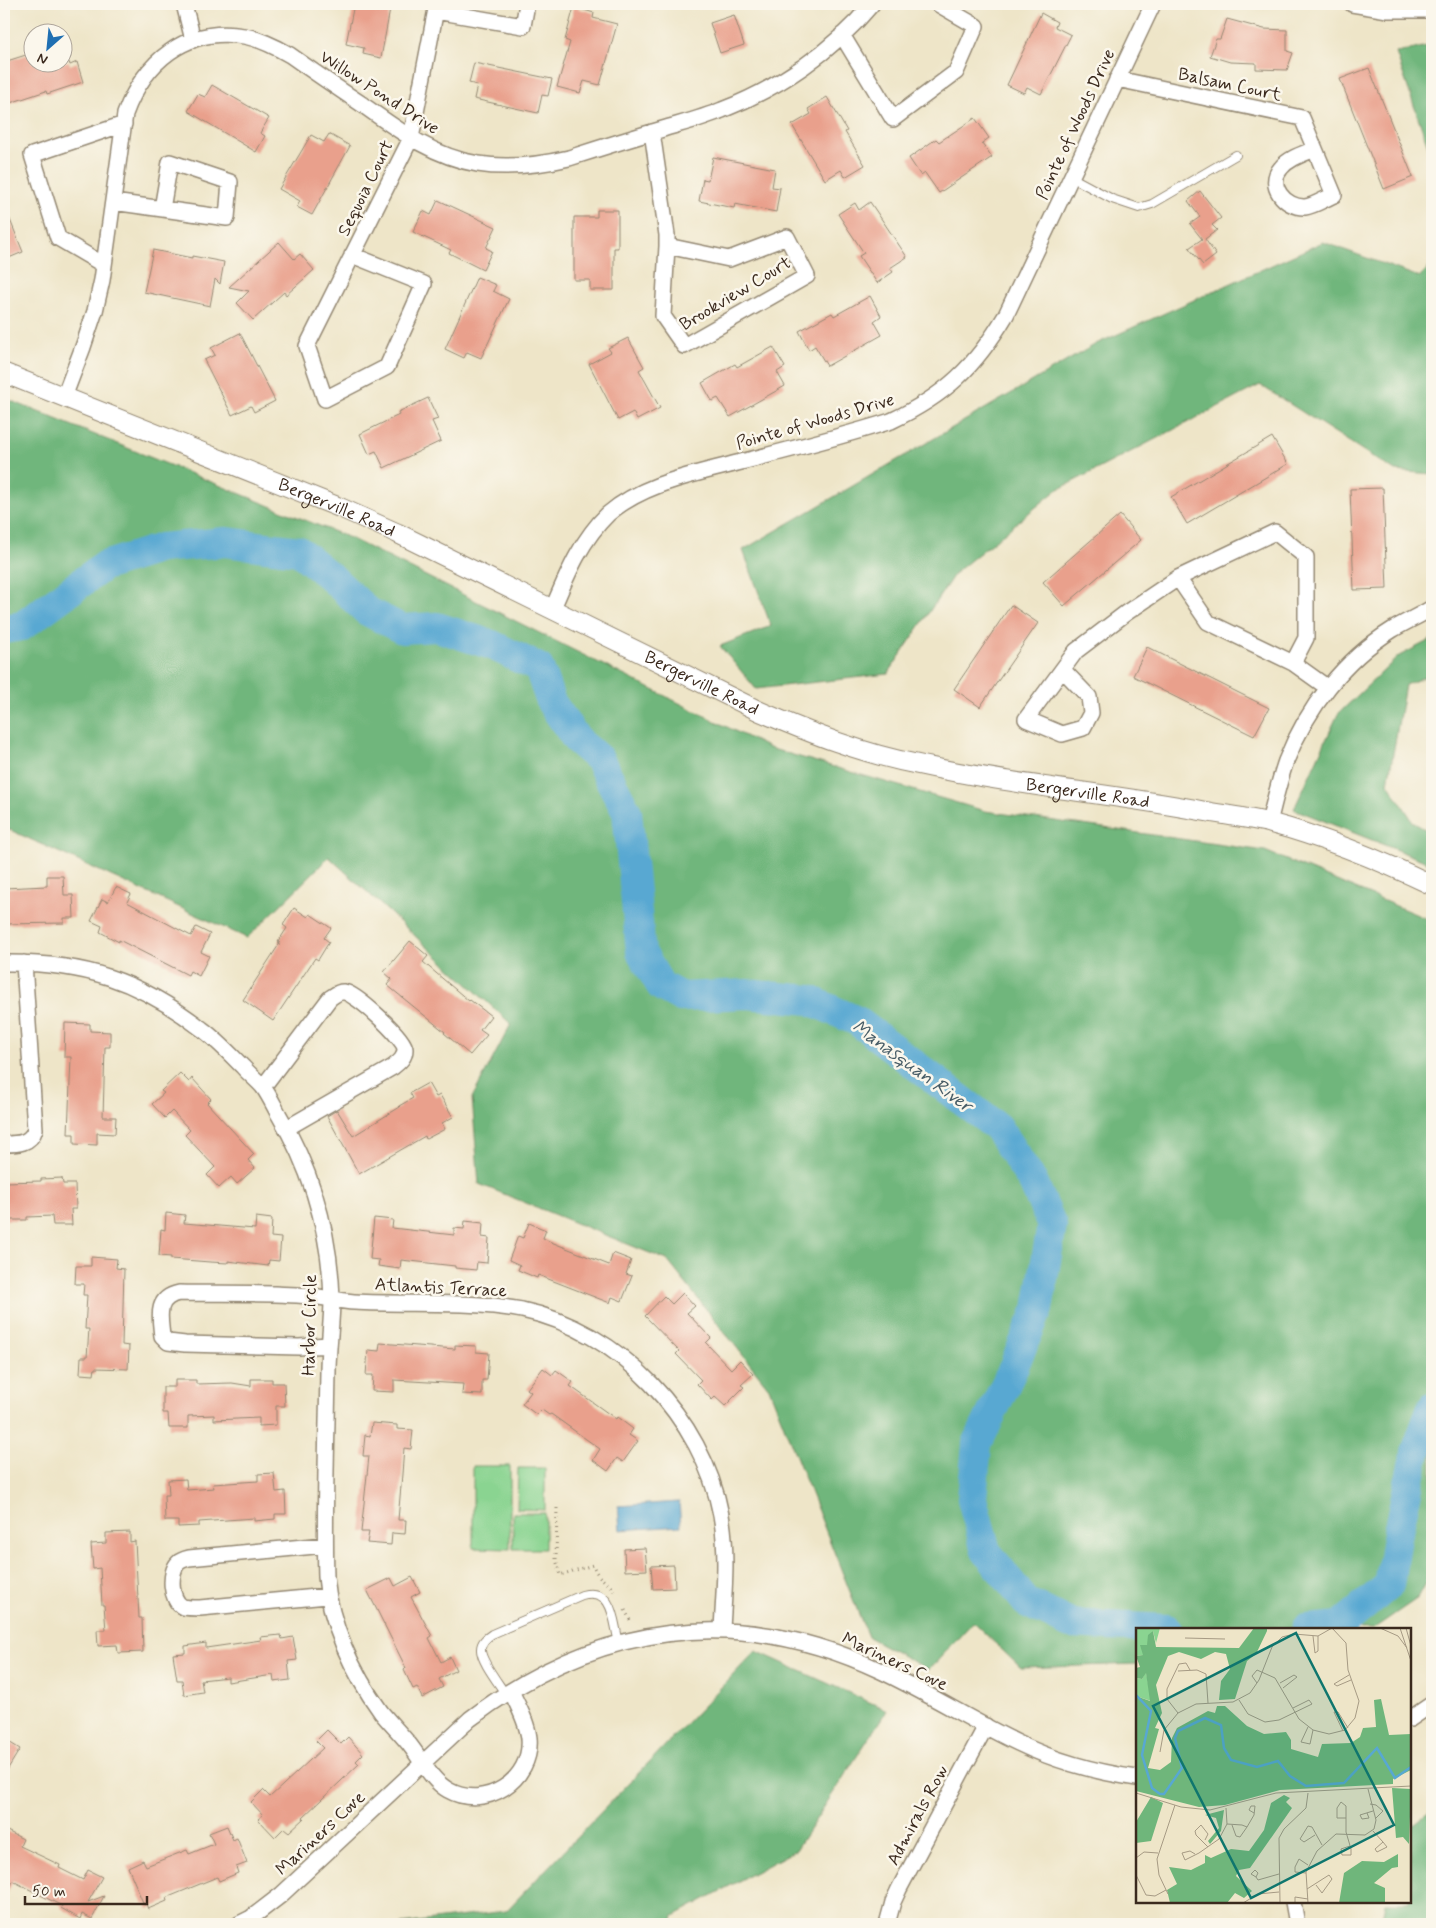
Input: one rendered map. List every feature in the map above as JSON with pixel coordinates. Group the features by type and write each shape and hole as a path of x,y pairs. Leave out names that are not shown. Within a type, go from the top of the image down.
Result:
{"street":[{"path":"184,4 193,40"},
{"path":"437,7 523,26 527,4"},
{"name":"Willow Pond Drive","path":"104,265 124,124 132,95 142,78 158,60 174,48 193,40 225,35 245,36 270,44 290,55 411,138 445,155 476,164 522,166 546,164 569,158 721,111 758,94 798,70 842,35 872,4"},
{"path":"842,35 893,119 956,72 976,26 938,4"},
{"name":"Pointe of Woods Drive","path":"552,608 587,538 608,515 634,496 670,481 891,421 914,410 951,384 970,366 990,342 1006,315 1153,4"},
{"path":"1352,4 1388,10 1432,10"},
{"name":"Sequoia Court","path":"352,255 424,284 387,367 326,399 307,346 352,255 411,138 437,7"},
{"name":"Balsam Court","path":"1117,79 1302,118 1315,149"},
{"path":"64,397 94,311 104,265 58,238 32,155 124,124"},
{"name":"Brookview Court","path":"652,132 668,235 667,246 663,316 684,346 807,276 787,237 729,259 667,246"},
{"path":"113,202 162,209 227,218 230,182 170,162 162,209"},
{"name":"Bergerville Road","path":"4,373 341,508 552,608 759,711 811,733 867,752 915,764 967,774 1158,802 1269,823 1350,849 1432,885"},
{"path":"1063,670 1089,697 1091,713 1083,728 1062,734 1026,719 1076,651 1126,613 1178,578 1275,532 1306,557 1306,638 1293,663"},
{"path":"1178,578 1208,622 1293,663 1328,688"},
{"path":"1269,823 1278,786 1298,735 1328,688 1370,646 1392,630 1432,608"},
{"name":"Harbor Circle","path":"4,963 53,964 86,970 119,980 151,995 185,1016 215,1039 263,1087 287,1128 306,1168 320,1210 328,1254 332,1299 328,1346 325,1545"},
{"path":"4,1144 16,1144 28,1140 34,1135 35,1129 24,963"},
{"path":"263,1087 330,998 340,992 346,992 359,1000 404,1042 404,1057 393,1067 287,1128"},
{"name":"Atlantis Terrace","path":"328,1346 252,1346 168,1342 162,1336 160,1318 163,1301 168,1295 179,1293 309,1296 353,1302 486,1305 550,1318 579,1331 607,1347 633,1367 658,1391 680,1419 698,1448 711,1480 720,1513 725,1542 726,1563 722,1630"},
{"path":"327,1596 200,1608 184,1607 177,1601 173,1578 174,1568 180,1561 189,1558 325,1545 327,1596 340,1635 359,1678 382,1713 440,1784 460,1795 475,1797 492,1794 505,1788 518,1776 524,1766 528,1752 529,1737 525,1722 508,1693"},
{"name":"Mariners Cove","path":"239,1924 251,1918 281,1894 470,1719 546,1670 583,1654 642,1638 688,1631 722,1630 778,1636 810,1644 841,1654 882,1671 1018,1744 1052,1758 1085,1768 1136,1778"},
{"path":"1411,1718 1432,1704"},
{"name":"Admirals Row","path":"887,1924 899,1889 986,1726"},
{"path":"1293,1903 1297,1924"}],"lane":[{"path":"1071,177 1112,199 1139,208 1152,204 1236,155"},
{"path":"508,1693 482,1656 481,1649 484,1639 492,1634 593,1592 602,1595 610,1605 619,1643"}],"path":[{"path":"557,1508 556,1559 560,1575 593,1565 598,1576 608,1583 620,1599"},
{"path":"623,1606 630,1620"}],"green space":[{"path":"1432,45 1432,158 1396,53"},
{"path":"1323,242 1419,277 1432,265 1432,474 1395,471 1260,385 1057,490 955,573 888,674 756,689 720,646 771,626 743,550 1096,344"},
{"path":"4,398 352,539 769,748 985,811 1265,851 1432,921 1432,1572 1418,1598 1374,1628 1136,1628 1136,1664 1021,1668 973,1622 929,1670 868,1637 769,1388 667,1260 479,1184 472,1098 511,1024 329,857 247,938 10,830 4,831"},
{"path":"1432,639 1432,674 1405,685 1388,783 1414,823 1432,833 1432,864 1294,809 1338,714 1399,656"},
{"path":"473,1466 510,1466 510,1549 473,1548"},
{"path":"518,1468 545,1468 545,1510 517,1509"},
{"path":"513,1513 545,1513 545,1549 513,1549"},
{"path":"756,1651 887,1710 796,1850 674,1916 672,1924 401,1924 506,1911"},
{"path":"1432,1810 1432,1924 1382,1924 1386,1903 1411,1903 1411,1826"}],"water":[{"path":"679,1502 681,1526 620,1530 618,1506"}],"building":[{"path":"354,4 391,4 381,58 363,54 364,48 346,44"},
{"path":"574,7 594,13 593,18 617,24 600,85 584,81 580,93 557,87 570,42 565,40"},
{"path":"1041,13 1057,22 1055,27 1071,35 1041,94 1027,87 1024,93 1007,85"},
{"path":"734,15 744,45 720,53 710,23"},
{"path":"1227,19 1264,29 1287,30 1287,51 1293,53 1287,70 1256,69 1256,63 1230,62 1210,56 1216,39 1220,39"},
{"path":"22,56 22,72 72,72 72,64 77,62 83,82 47,94 46,91 7,104 4,95 4,80 8,78 4,62"},
{"path":"474,63 552,79 548,96 542,95 538,113 474,99 477,85 469,83"},
{"path":"1369,68 1413,177 1384,189 1340,79"},
{"path":"212,85 269,118 260,133 265,136 256,152 188,111 198,94 205,97"},
{"path":"827,97 865,165 845,177 841,170 825,180 792,125 811,114 808,109"},
{"path":"975,118 989,138 982,143 992,157 939,193 925,173 921,176 909,158 936,139 939,142"},
{"path":"329,134 350,146 312,215 297,207 300,201 279,189 311,135 324,142"},
{"path":"713,157 775,169 772,187 780,188 776,212 735,204 734,208 699,201 703,179 708,180"},
{"path":"1200,191 1221,218 1212,225 1217,230 1205,239 1216,255 1203,265 1189,248 1202,239 1190,224 1200,217 1188,201"},
{"path":"438,200 496,227 486,248 492,251 483,270 449,253 451,250 413,232 423,211 431,215"},
{"path":"870,202 907,257 890,268 893,272 877,283 859,256 864,253 838,214 855,203 859,210"},
{"path":"4,205 23,252 4,260"},
{"path":"597,210 618,210 618,248 614,248 614,290 590,290 590,280 574,280 574,217 597,217"},
{"path":"279,242 294,259 300,254 314,270 286,295 284,292 253,320 237,303 249,291 229,287"},
{"path":"153,250 224,262 220,284 215,279 210,306 144,292"},
{"path":"477,277 496,285 493,291 509,299 481,358 467,352 464,358 445,349"},
{"path":"870,296 881,316 874,321 882,335 827,366 815,346 809,350 799,331 832,313 834,316"},
{"path":"240,333 275,401 254,412 251,406 232,415 204,360 215,355 211,348"},
{"path":"628,338 644,367 639,370 660,408 637,420 633,412 618,420 589,364 611,352 608,348"},
{"path":"773,347 785,367 777,372 785,386 730,417 718,398 712,401 702,383 735,364 737,367"},
{"path":"428,398 438,419 432,421 441,441 384,468 376,451 369,454 360,434 399,415 398,412"},
{"path":"1272,437 1288,464 1187,524 1171,497"},
{"path":"1383,488 1387,589 1354,590 1350,489"},
{"path":"1120,515 1141,540 1064,606 1043,582"},
{"path":"1011,605 1038,623 980,707 954,689"},
{"path":"1147,647 1269,708 1254,736 1133,676"},
{"path":"47,876 63,876 64,895 73,895 74,918 64,918 64,923 5,924 4,888 47,886"},
{"path":"116,887 131,894 127,902 191,936 196,927 210,934 201,952 209,956 199,976 190,971 188,975 100,932 102,926 91,921 102,899 108,902"},
{"path":"294,908 308,917 310,914 331,928 324,938 329,942 318,960 315,958 273,1021 243,1000 280,943 278,942 287,928 283,925"},
{"path":"410,941 428,956 423,962 469,1001 491,1016 480,1030 487,1035 470,1055 387,985 392,979 384,972"},
{"path":"65,1023 90,1024 90,1031 110,1032 110,1047 105,1047 103,1117 116,1117 115,1134 97,1133 97,1145 74,1144 74,1134 68,1134 71,1057 64,1057"},
{"path":"180,1073 189,1082 192,1078 211,1099 207,1103 254,1154 248,1160 255,1168 237,1184 231,1177 219,1188 207,1175 215,1167 185,1135 190,1130 172,1111 165,1118 152,1104 164,1093 161,1091"},
{"path":"428,1083 436,1097 440,1095 453,1117 442,1123 445,1129 426,1139 425,1136 359,1174 327,1116 337,1110 353,1136 413,1098 410,1093"},
{"path":"62,1178 63,1184 75,1184 76,1209 71,1209 72,1225 53,1225 52,1216 27,1217 27,1220 6,1220 6,1217 4,1217 4,1182 41,1181 41,1179"},
{"path":"166,1213 185,1215 184,1223 255,1229 256,1217 272,1219 271,1237 281,1238 279,1261 269,1260 268,1266 228,1261 228,1263 171,1259 171,1257 159,1256 161,1229 165,1230"},
{"path":"374,1218 393,1220 392,1228 454,1235 454,1228 464,1229 465,1221 483,1223 482,1237 489,1238 487,1263 477,1262 476,1270 401,1260 400,1269 378,1266 379,1260 370,1259"},
{"path":"529,1223 546,1230 543,1238 609,1265 613,1253 631,1260 626,1274 632,1276 622,1301 612,1297 610,1303 538,1275 537,1278 518,1270 520,1265 509,1260 518,1236 523,1238"},
{"path":"91,1257 117,1259 116,1268 124,1269 122,1345 129,1346 128,1369 95,1368 94,1375 80,1374 81,1357 87,1357 89,1329 85,1329 87,1295 83,1295 84,1284 75,1284 76,1266 91,1266"},
{"path":"683,1293 695,1306 687,1313 711,1338 706,1343 731,1369 740,1360 753,1374 741,1385 744,1387 725,1406 715,1397 712,1400 697,1384 701,1380 676,1354 679,1351 645,1316 664,1296 672,1304"},
{"path":"380,1343 455,1349 455,1345 476,1346 476,1352 489,1353 487,1380 482,1380 482,1395 462,1394 463,1384 394,1380 394,1392 372,1391 373,1375 366,1375 368,1350 379,1351"},
{"path":"543,1368 552,1375 556,1370 573,1382 570,1386 633,1429 629,1435 638,1441 623,1462 617,1458 608,1471 593,1460 600,1449 551,1414 549,1415 542,1410 537,1415 522,1404 531,1392 527,1389"},
{"path":"251,1379 272,1379 272,1383 284,1383 285,1406 276,1406 276,1425 259,1426 259,1418 214,1420 214,1415 188,1416 188,1428 169,1428 168,1413 163,1413 163,1387 175,1387 175,1380 196,1380 196,1384 232,1383 251,1386"},
{"path":"372,1423 397,1425 397,1429 413,1430 411,1449 404,1448 398,1520 406,1520 405,1534 392,1533 391,1545 367,1543 369,1532 361,1532 369,1456 363,1456 365,1435 370,1436"},
{"path":"274,1473 276,1492 285,1491 286,1514 275,1514 275,1519 254,1521 254,1518 199,1522 199,1526 178,1527 178,1521 165,1521 164,1495 169,1495 168,1480 186,1479 187,1490 214,1488 213,1484 258,1481 258,1474"},
{"path":"130,1532 130,1542 135,1541 139,1618 142,1618 143,1652 118,1653 117,1645 98,1646 97,1630 106,1630 104,1605 102,1605 100,1568 93,1569 91,1544 106,1543 106,1533"},
{"path":"645,1548 647,1570 625,1571 624,1549"},
{"path":"674,1565 675,1588 653,1589 651,1566"},
{"path":"412,1577 420,1592 411,1597 432,1636 429,1638 441,1662 450,1657 456,1670 439,1679 443,1687 422,1698 417,1687 413,1689 404,1670 406,1668 367,1590 391,1578 395,1586"},
{"path":"281,1635 282,1639 293,1637 297,1660 288,1661 290,1680 274,1682 273,1675 228,1682 228,1677 201,1680 203,1692 184,1695 182,1680 177,1680 173,1654 185,1653 185,1646 206,1643 206,1648 261,1640 260,1637"},
{"path":"327,1730 341,1744 348,1737 363,1754 356,1761 359,1764 289,1832 284,1828 275,1837 258,1819 263,1815 251,1802 263,1790 270,1797 323,1748 316,1741"},
{"path":"4,1739 20,1749 4,1775"},
{"path":"227,1826 233,1840 237,1838 247,1863 236,1867 238,1873 219,1881 217,1877 166,1898 167,1901 148,1909 146,1904 144,1905 128,1867 143,1860 146,1866 187,1850 189,1854 214,1844 209,1833"},
{"path":"7,1831 23,1839 20,1846 60,1865 59,1868 83,1880 88,1870 102,1877 88,1902 104,1896 92,1919 82,1914 80,1919 61,1908 62,1906 13,1881 4,1900 4,1838"}],"waterway":[{"name":"Manasquan River","path":"4,629 22,626 104,566 161,548 225,542 299,551 332,578 367,611 402,629 437,627 492,645 539,668 551,702 577,740 599,759 627,812 641,952 661,986 681,997 747,994 810,1000 857,1021 997,1127 1033,1182 1052,1225 1038,1309 1011,1373 977,1444 972,1499 986,1551 1026,1602 1070,1624 1148,1628"},
{"name":"Manasquan River","path":"1318,1628 1340,1626 1389,1585 1399,1527 1416,1452 1432,1407"}]}
